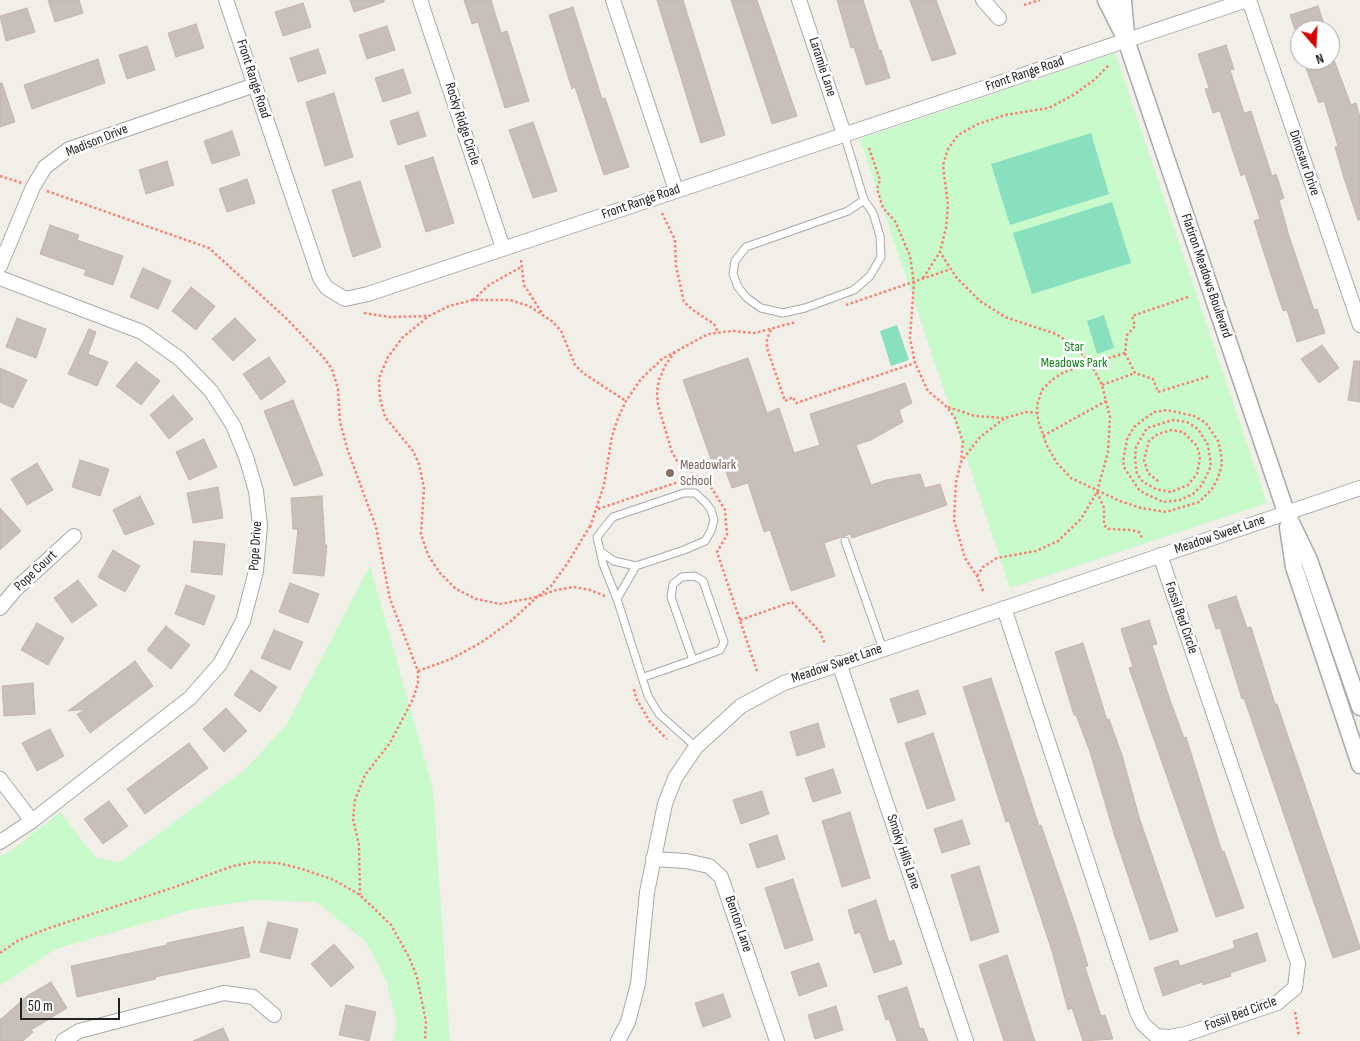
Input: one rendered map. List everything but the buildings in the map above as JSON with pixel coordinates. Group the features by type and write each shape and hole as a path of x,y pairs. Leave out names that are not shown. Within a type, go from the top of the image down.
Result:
{"street":[{"name":"Front Range Road","path":"226,0 320,278 326,288 345,299 368,294 1248,0"},
{"name":"Rocky Ridge Circle","path":"420,0 503,248"},
{"path":"613,0 676,190"},
{"name":"Laramie Lane","path":"799,0 844,134"},
{"path":"984,0 999,18"},
{"name":"Flatiron Meadows Boulevard","path":"1106,0 1126,40 1286,512 1309,560 1360,707"},
{"name":"Flatiron Meadows Boulevard","path":"1123,0 1126,40"},
{"name":"Dinosaur Drive","path":"1248,0 1360,325"},
{"name":"Madison Drive","path":"0,266 34,186 46,167 69,149 255,85"},
{"name":"Pope Drive","path":"0,278 142,332 180,359 211,391 233,425 246,457 256,491 260,525 256,571 243,621 220,664 190,698 32,822 0,842"},
{"name":"Meadow Sweet Lane","path":"618,1041 628,1022 638,984 653,859 665,804 675,778 696,747 740,706 784,683 1360,488"},
{"name":"Flatiron Meadows Boulevard","path":"1286,512 1294,567 1360,765"},
{"name":"Pope Court","path":"0,608 16,589 74,536"},
{"name":"Fossil Bed Circle","path":"1004,608 1143,1024 1156,1036 1170,1037 1213,1025 1277,1003 1295,988 1298,962 1160,555"},
{"name":"Smoky Hills Lane","path":"839,664 966,1041"},
{"path":"0,778 32,822"},
{"name":"Benton Lane","path":"653,859 686,861 709,866 721,877 777,1041"},
{"path":"63,1041 79,1031 224,993 253,997 274,1015"}],"lane":[{"path":"844,134 864,200 873,213 880,236 881,257 873,272 862,285 805,308 783,313 761,308 747,298 738,287 733,274 734,261 746,247 840,214 864,200"},
{"path":"601,552 614,561 636,566 705,541 711,531 714,520 706,502 695,493 684,493 613,517 597,537 603,564 644,677 648,696 659,714 696,747"},
{"path":"845,541 883,649"},
{"path":"617,599 636,566"},
{"path":"644,677 692,660 720,650 724,642 703,581 695,576 682,576 673,584 671,597 692,660"}],"path":[{"path":"1024,5 1040,0"},
{"path":"922,279 940,252 946,228 948,205 943,165 948,149 958,135 978,124 1005,115 1049,108 1075,94 1109,65"},
{"path":"869,148 880,180 877,189 883,208 895,221 904,240 914,283 910,338 915,363 928,391 946,406 960,430 963,442 956,482 954,520 965,558 977,576 983,591"},
{"path":"0,176 24,183"},
{"path":"45,190 209,248 280,313 323,357 332,370 338,389 340,422 348,452 376,527 390,599 418,671 418,683 413,699 390,743 365,775 355,800 353,819 359,845 360,895"},
{"path":"662,213 675,240 676,266 684,302 714,324 718,332"},
{"path":"940,252 951,269 980,301 1005,317 1056,334 1075,346 1091,364 1102,385 1110,417 1108,452 1097,492 1081,519 1058,541 1036,551 996,558 983,567 977,576"},
{"path":"521,260 524,285 531,299 544,316 560,331 575,365 583,373 626,400"},
{"path":"473,300 494,282 521,267"},
{"path":"846,305 951,269"},
{"path":"1135,373 1125,353 1127,335 1135,326 1132,316 1188,297"},
{"path":"544,316 528,306 510,300 473,300 449,306 429,316 402,338 388,357 379,378 380,398 385,418 413,451 420,464 424,488 421,534 428,555 440,573 456,589 476,599 500,604 574,587 590,590 605,596"},
{"path":"364,313 390,317 429,316"},
{"path":"588,543 587,537 590,526 604,485 612,436 626,400 641,378 662,359 692,341 718,332 755,333 771,330 800,320"},
{"path":"771,330 766,348 785,401 793,397 796,403 915,363"},
{"path":"1125,353 1064,372 1042,390 1038,413 1043,436 1052,455 1071,478 1097,492 1141,508 1166,512 1199,502 1212,489 1222,464 1218,441 1206,423 1194,416 1167,410 1154,412 1134,427 1127,439 1123,462 1125,469 1140,491 1163,502 1180,500 1194,494 1202,485 1211,466 1208,445 1198,429 1187,422 1173,420 1147,428 1136,447 1135,459 1137,474 1143,482 1156,489 1171,492 1188,485 1197,474 1200,458 1197,446 1183,432 1172,430 1158,434 1149,441 1144,460 1148,473 1160,482"},
{"path":"1102,385 1135,373 1153,379 1158,392 1210,376"},
{"path":"1043,436 1106,401"},
{"path":"946,406 974,416 1005,418"},
{"path":"961,462 980,437 1005,418 1021,413 1038,413"},
{"path":"596,510 696,476"},
{"path":"1097,492 1104,508 1104,525 1108,529 1139,532 1142,538"},
{"path":"418,671 482,642 511,621 550,586 567,564 590,526"},
{"path":"602,586 608,605"},
{"path":"740,620 792,602 820,632 825,644"},
{"path":"633,683 636,698 642,710 650,722 668,739"},
{"path":"0,953 19,940 49,928 233,866 254,862 278,863 334,880 360,895 390,925 409,957 422,998 426,1022 425,1041"},
{"path":"1295,1012 1299,1036"}],"green space":[{"name":"Star Meadows Park","path":"1115,53 1267,503 1010,588 860,139"},
{"path":"1091,133 1109,194 1010,225 991,164"},
{"path":"1112,202 1131,263 1032,294 1013,233"},
{"path":"1104,315 1114,348 1097,354 1087,321"},
{"path":"897,325 909,360 891,366 880,331"},
{"path":"370,566 433,789 450,1041 393,1041 397,1025 386,980 366,942 317,902 254,900 194,909 56,949 0,986 0,856 11,851 60,812 96,858 120,862 246,769 287,724"}],"place":[{"name":"Meadowlark School","path":"670,473"}]}
